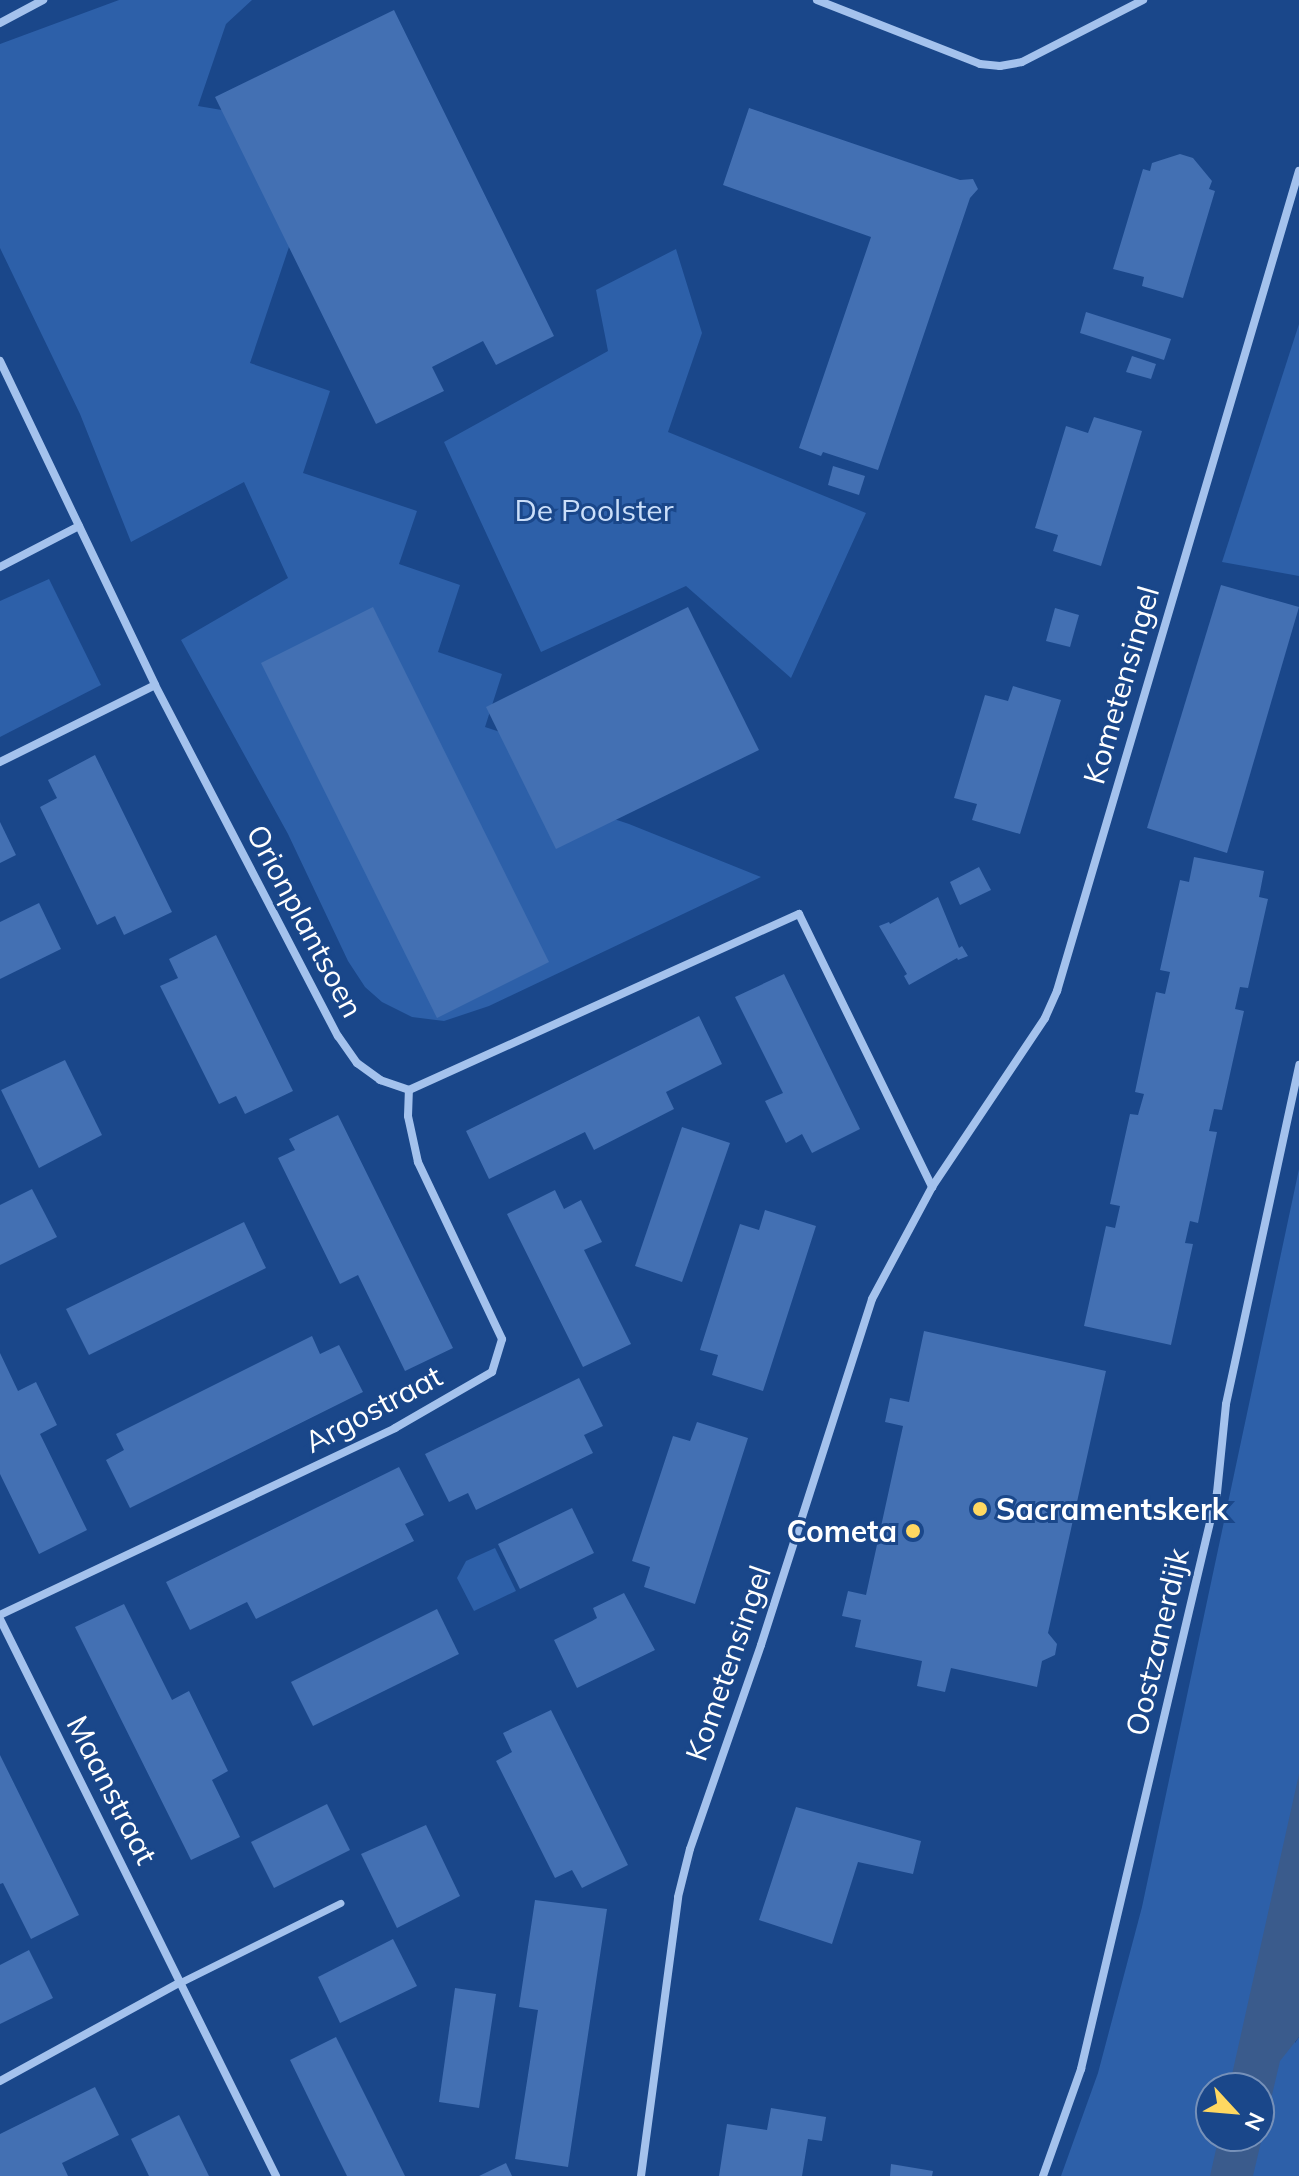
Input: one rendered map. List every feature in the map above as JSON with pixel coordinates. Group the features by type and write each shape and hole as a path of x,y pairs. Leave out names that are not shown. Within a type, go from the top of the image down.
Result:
{"street":[{"path":"0,23 43,0"},
{"path":"817,0 980,64 1000,66 1022,62 1143,0"},
{"name":"Kometensingel","path":"641,2176 678,1897 690,1849 761,1645 872,1299 932,1187 1045,1018 1057,991 1299,171"},
{"name":"Orionplantsoen","path":"0,361 155,685 338,1036 357,1063 380,1080 409,1090"},
{"path":"0,567 79,526"},
{"path":"0,762 155,685"},
{"path":"409,1090 799,914 932,1187"},
{"name":"Oostzanerdijk","path":"1043,2176 1081,2069 1217,1493 1226,1404 1299,1065"},
{"name":"Argostraat","path":"0,1617 395,1428 492,1372 502,1339 418,1162 408,1116 409,1090"},
{"name":"Maanstraat","path":"0,1617 276,2176"},
{"path":"0,2081 181,1982 340,1903"}],"green space":[{"path":"119,0 252,0 226,24 198,106 366,134 290,244 250,363 330,391 303,473 417,511 399,564 460,585 438,652 502,674 485,727 540,745 557,800 629,824 761,877 489,1006 444,1021 412,1017 382,1002 365,987 348,961 288,834 181,640 288,578 244,482 131,542 80,414 0,248 0,44"},
{"name":"De Poolster","path":"676,249 702,333 668,432 866,513 791,678 686,586 541,652 444,442 608,351 596,290"},
{"path":"1299,324 1299,576 1222,562"},
{"path":"49,579 101,685 0,737 0,601"},
{"path":"1299,1169 1299,1905 1295,2043 1299,2037 1299,2176 1061,2176 1098,2073 1142,1907"},
{"path":"495,1548 516,1591 474,1611 457,1578 466,1561"}],"shaded area":[{"path":"1299,1774 1299,2037 1280,2061 1275,2082 1275,2072 1233,2072"},
{"path":"1215,2152 1259,2152 1253,2176 1210,2176"}],"building":[{"path":"394,10 554,336 496,365 483,341 432,367 444,391 376,424 215,97"},
{"path":"749,108 960,180 973,179 978,189 970,198 878,470 823,452 821,456 799,448 871,237 723,185"},
{"path":"1180,154 1193,158 1212,181 1209,189 1215,191 1183,298 1142,286 1144,277 1113,269 1143,169 1150,171 1152,163"},
{"path":"1086,312 1171,339 1164,360 1080,333"},
{"path":"1132,356 1156,364 1151,379 1126,372"},
{"path":"1094,417 1142,431 1101,566 1053,551 1058,535 1035,528 1066,426 1088,433"},
{"path":"833,466 865,476 859,495 828,485"},
{"path":"1221,585 1299,607 1227,853 1147,828"},
{"path":"373,607 549,962 437,1018 261,663"},
{"path":"688,607 759,750 556,849 486,707"},
{"path":"1055,608 1079,615 1070,647 1046,641"},
{"path":"1013,686 1061,700 1020,834 972,820 977,804 954,798 985,695 1008,701"},
{"path":"95,755 172,912 124,935 115,916 97,925 40,807 57,798 48,780"},
{"path":"0,822 16,855 0,863"},
{"path":"1194,857 1264,871 1259,897 1268,899 1248,988 1240,987 1235,1009 1244,1011 1222,1110 1214,1109 1209,1131 1217,1132 1198,1223 1190,1221 1185,1243 1193,1244 1171,1345 1084,1326 1106,1226 1115,1228 1120,1206 1110,1204 1130,1114 1138,1115 1144,1094 1135,1092 1156,992 1165,994 1170,972 1160,970 1180,880 1189,882"},
{"path":"979,867 991,890 960,905 950,882"},
{"path":"938,897 959,948 962,946 968,956 957,958 909,985 904,976 907,974 879,926 890,924"},
{"path":"39,903 61,949 0,979 0,922"},
{"path":"216,935 293,1091 245,1114 236,1096 219,1104 160,986 178,978 169,959"},
{"path":"784,974 860,1129 812,1153 802,1134 786,1143 765,1101 783,1093 735,997"},
{"path":"699,1016 722,1064 666,1092 674,1109 594,1150 585,1132 489,1179 466,1131"},
{"path":"65,1060 102,1135 39,1168 1,1090"},
{"path":"338,1115 453,1348 405,1371 358,1275 340,1284 278,1158 295,1150 289,1139"},
{"path":"682,1127 730,1143 682,1282 635,1266"},
{"path":"32,1189 57,1237 0,1265 0,1205"},
{"path":"555,1190 564,1209 581,1200 602,1242 584,1250 631,1344 583,1367 507,1214"},
{"path":"765,1210 816,1226 763,1391 712,1375 718,1355 700,1350 740,1224 759,1230"},
{"path":"244,1222 266,1268 89,1355 66,1309"},
{"name":"Sacramentskerk","path":"924,1331 1106,1371 1048,1633 1057,1644 1055,1655 1042,1661 1037,1687 951,1668 945,1692 917,1686 922,1661 855,1647 861,1620 842,1616 848,1591 866,1595 903,1426 885,1422 890,1398 909,1402"},
{"path":"312,1336 320,1354 339,1345 363,1392 130,1508 106,1460 124,1450 116,1434"},
{"path":"0,1353 18,1391 36,1382 57,1425 40,1434 87,1530 39,1554 0,1474"},
{"path":"579,1378 603,1426 584,1435 593,1453 476,1510 468,1493 449,1502 425,1454"},
{"path":"697,1422 748,1438 695,1604 644,1587 650,1567 632,1561 673,1436 690,1441"},
{"path":"399,1467 424,1515 405,1524 414,1541 256,1619 247,1602 190,1630 166,1582"},
{"path":"572,1508 594,1553 520,1589 498,1544"},
{"path":"624,1593 655,1650 577,1688 554,1640 597,1618 593,1608"},
{"path":"124,1604 172,1700 189,1691 228,1771 212,1780 240,1837 191,1860 75,1627"},
{"path":"437,1609 459,1654 313,1726 291,1682"},
{"path":"551,1710 628,1865 582,1888 572,1870 555,1878 496,1761 512,1752 503,1733"},
{"path":"0,1755 79,1915 31,1939 3,1883 0,1884"},
{"path":"327,1804 350,1850 274,1888 251,1842"},
{"path":"796,1807 921,1841 913,1874 858,1862 832,1944 759,1920"},
{"path":"426,1825 460,1896 397,1928 361,1854"},
{"path":"535,1900 607,1909 568,2167 515,2159 538,2010 519,2007"},
{"path":"393,1939 417,1986 340,2023 318,1977"},
{"path":"29,1950 53,1998 0,2024 0,1965"},
{"path":"455,1988 496,1994 479,2108 439,2102"},
{"path":"336,2037 405,2176 347,2176 324,2130 290,2060"},
{"path":"95,2087 119,2135 62,2163 68,2176 0,2176 0,2134"},
{"path":"771,2108 826,2117 822,2141 808,2139 802,2176 719,2176 727,2124 767,2130"},
{"path":"179,2115 209,2176 149,2176 131,2139"},
{"path":"506,2163 512,2176 479,2176"},
{"path":"891,2164 933,2171 932,2176 890,2176"}],"place":[{"name":"Sacramentskerk","path":"980,1509"},
{"name":"Cometa","path":"913,1531"}]}
